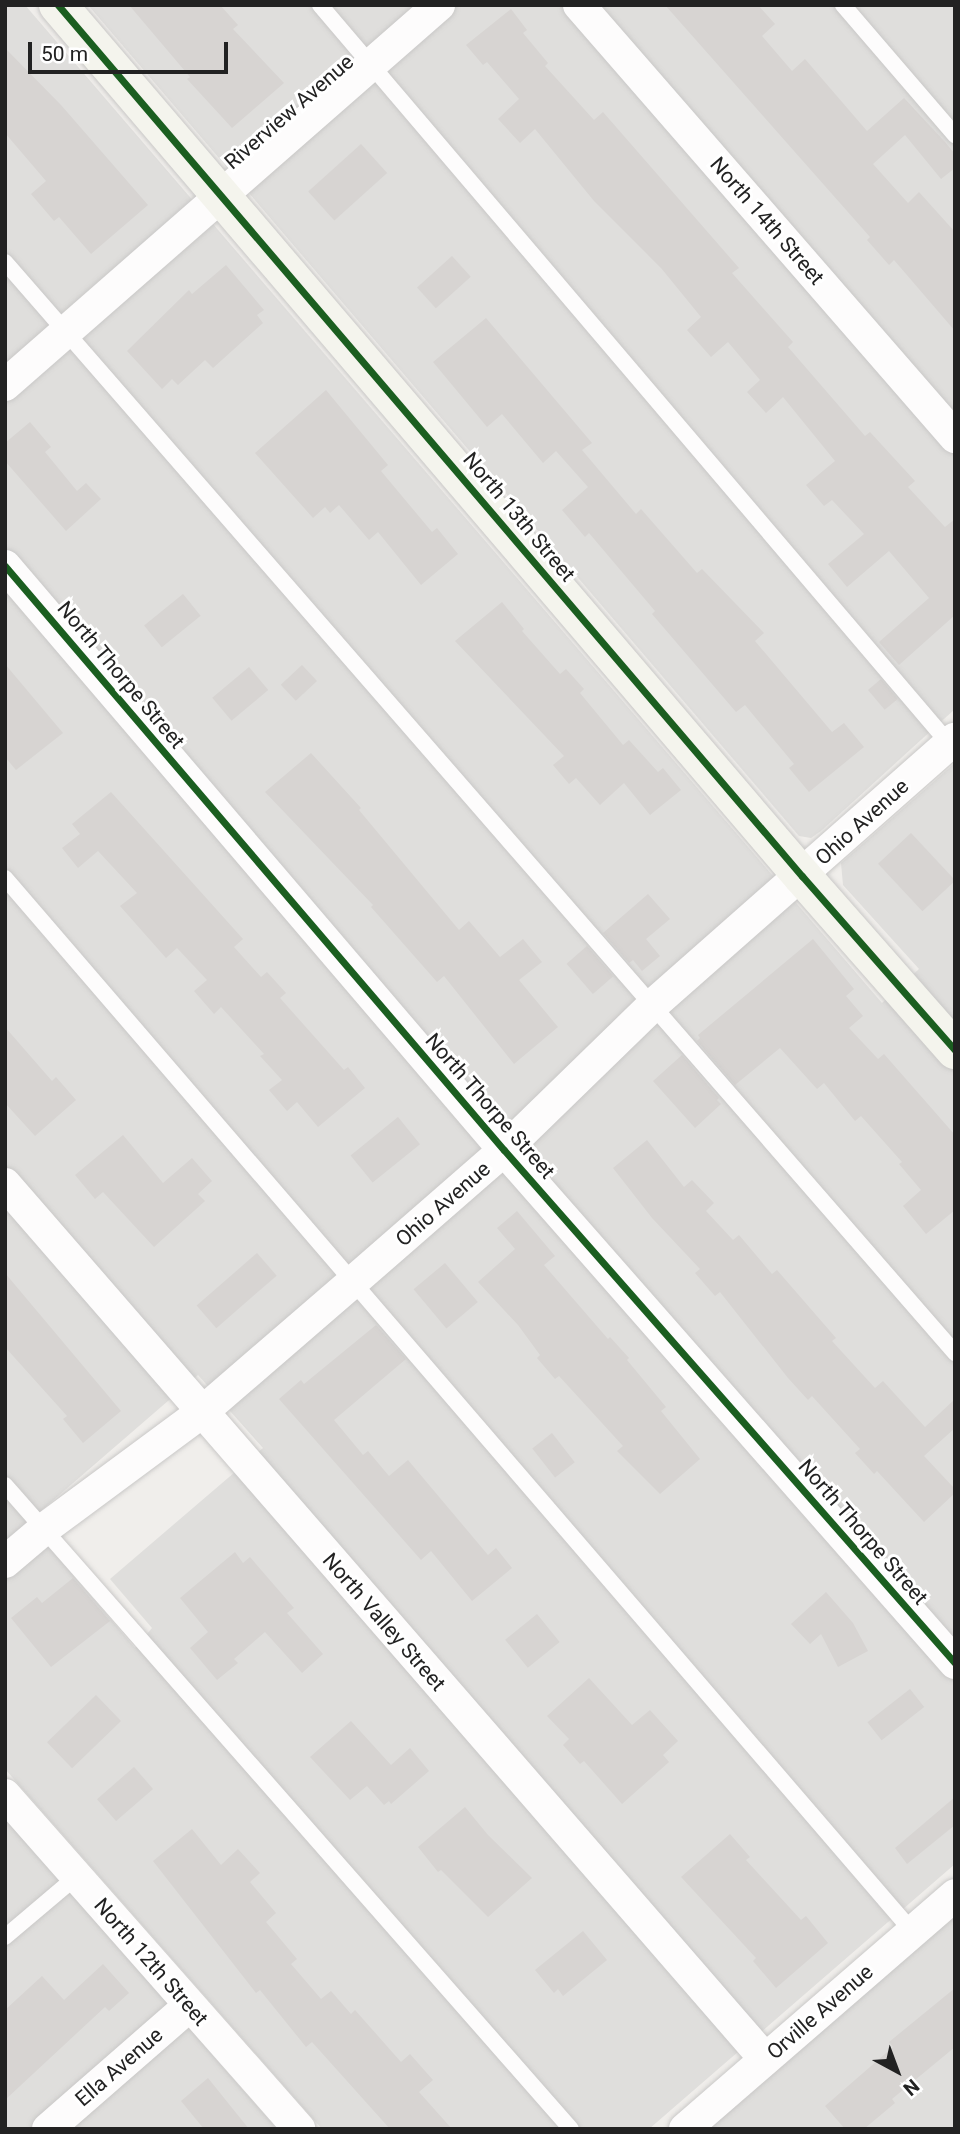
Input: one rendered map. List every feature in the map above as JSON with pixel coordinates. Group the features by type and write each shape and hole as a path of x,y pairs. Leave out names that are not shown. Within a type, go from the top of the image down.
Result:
{"street":[{"name":"North 13th Street","path":"58,5 222,193 802,876 955,1050"},
{"name":"Riverview Avenue","path":"5,385 439,5"},
{"name":"North 14th Street","path":"579,5 955,437"},
{"name":"North Thorpe Street","path":"5,566 504,1150 955,1663"},
{"name":"Ohio Avenue","path":"5,1562 44,1529 201,1413 504,1150 654,1004 953,745"},
{"name":"North Valley Street","path":"5,1184 201,1413 765,2059"},
{"name":"North 12th Street","path":"5,1795 299,2129"},
{"name":"Orville Avenue","path":"685,2129 955,1895"},
{"name":"Ella Avenue","path":"48,2129 190,2006"}],"lane":[{"path":"320,5 953,745"},
{"path":"843,5 955,135"},
{"path":"5,262 654,1004 955,1353"},
{"path":"5,878 912,1932"},
{"path":"5,1485 571,2129"},
{"path":"5,1937 76,1877"}],"shaded area":[{"path":"5,5 25,5 882,1003 919,969 843,885 841,863 955,763 955,1864 649,2129 322,2129 5,1769","holes":["198,1375 263,1448 110,1579 152,1628 135,1648 28,1522"]},
{"path":"88,5 955,5 955,709 821,831 811,838 799,836"},
{"path":"5,1817 277,2129 5,2129"},
{"path":"955,1909 955,2129 700,2129"}],"building":[{"path":"129,5 220,5 238,25 233,29 284,83 232,128 187,79 190,77"},
{"path":"665,5 758,5 775,24 762,36 792,71 805,59 867,131 904,98 945,142 955,154 955,168 941,179 905,135 873,164 908,203 919,192 955,232 955,331 894,260 889,265 867,240 870,237"},
{"path":"511,9 527,30 523,33 548,63 545,66 594,120 603,112 739,268 732,273 793,342 788,347 865,436 870,432 915,481 908,487 945,527 955,519 955,615 899,665 879,642 929,598 889,551 847,587 828,564 864,534 832,500 824,506 806,485 835,461 783,397 766,413 747,392 760,380 728,342 711,357 687,330 701,317 661,268 594,201 535,129 520,143 498,119 519,99 487,62 483,65 466,45"},
{"path":"5,48 61,105 148,205 91,254 59,217 54,221 31,194 46,181 5,133"},
{"path":"361,144 387,173 334,220 308,192"},
{"path":"452,256 471,277 436,308 417,287"},
{"path":"226,265 264,310 257,315 263,323 213,368 205,360 178,385 172,379 162,389 127,351 189,290 192,294"},
{"path":"486,318 592,443 582,450 636,514 641,509 697,573 702,569 764,633 755,641 832,732 844,723 864,747 809,792 789,768 794,764 745,705 736,712 652,614 655,611 589,533 585,537 562,510 588,487 556,451 543,463 502,414 487,427 433,362"},
{"path":"326,390 388,465 381,471 432,532 437,528 458,554 421,585 378,532 369,540 339,505 330,513 325,507 313,518 255,453"},
{"path":"30,422 51,447 45,452 77,491 86,483 101,499 66,531 5,461 5,443"},
{"path":"183,594 201,616 162,647 144,625"},
{"path":"502,602 524,629 522,631 560,674 566,669 584,689 580,693 623,745 629,740 658,772 663,768 681,790 650,815 624,783 600,805 576,778 569,784 553,765 564,756 455,641"},
{"path":"5,664 63,733 16,770 5,757"},
{"path":"302,665 317,681 296,701 281,685"},
{"path":"249,667 268,690 232,721 212,698"},
{"path":"881,679 898,699 885,710 868,690"},
{"path":"311,753 361,808 359,810 459,930 469,921 500,957 523,939 542,962 519,980 558,1027 514,1064 444,976 437,982 371,907 373,905 265,792"},
{"path":"111,792 243,939 234,947 261,977 267,972 286,993 280,998 344,1070 348,1067 365,1088 318,1127 297,1102 287,1111 269,1090 282,1080 260,1056 264,1054 221,1007 214,1014 194,991 207,980 177,948 166,958 120,906 137,893 98,851 78,868 62,848 80,834 72,824"},
{"path":"911,833 955,880 922,911 878,864"},
{"path":"648,894 670,919 646,939 660,956 642,971 633,960 629,963 603,933"},
{"path":"813,939 854,989 846,996 863,1016 849,1028 878,1059 884,1054 955,1135 955,1210 926,1234 903,1206 921,1190 899,1164 902,1162 861,1116 855,1121 824,1083 817,1089 780,1048 735,1085 697,1041 700,1038 698,1035"},
{"path":"587,946 613,976 593,994 567,964"},
{"path":"5,1027 52,1081 56,1077 76,1100 35,1136 5,1103"},
{"path":"682,1055 719,1098 717,1100 721,1104 695,1128 653,1081"},
{"path":"398,1117 420,1144 373,1183 351,1155"},
{"path":"123,1135 163,1183 192,1158 212,1181 198,1194 205,1201 154,1247 103,1192 95,1199 75,1175"},
{"path":"647,1140 684,1187 692,1180 714,1203 706,1211 733,1240 739,1235 772,1274 777,1270 836,1338 832,1341 875,1388 883,1381 925,1427 955,1399 955,1428 924,1456 955,1489 955,1493 924,1522 877,1471 874,1474 855,1453 860,1449 812,1396 808,1400 788,1378 720,1292 715,1296 695,1273 700,1269 652,1218 613,1168"},
{"path":"517,1211 555,1256 544,1265 608,1339 610,1337 629,1358 627,1360 666,1407 661,1411 700,1459 660,1494 617,1451 623,1446 559,1376 555,1379 537,1358 540,1355 518,1325 478,1282 515,1249 497,1228"},
{"path":"257,1253 277,1276 216,1328 197,1305"},
{"path":"445,1263 478,1302 446,1328 414,1289"},
{"path":"5,1273 121,1411 83,1443 63,1419 67,1416 5,1347"},
{"path":"376,1325 406,1359 334,1420 363,1455 368,1451 389,1476 408,1460 488,1555 496,1548 512,1568 472,1601 431,1551 421,1560 279,1399 301,1380 304,1384"},
{"path":"552,1433 575,1462 555,1478 532,1448"},
{"path":"235,1552 243,1563 250,1557 294,1608 287,1613 323,1654 302,1673 265,1632 234,1659 238,1663 217,1680 190,1648 208,1632 180,1598"},
{"path":"73,1578 110,1621 51,1667 11,1618 37,1597 42,1603"},
{"path":"826,1592 853,1623 868,1651 838,1667 821,1634 810,1644 791,1624"},
{"path":"537,1614 560,1642 528,1668 505,1640"},
{"path":"589,1678 632,1725 650,1710 678,1741 663,1755 669,1762 622,1804 584,1761 580,1764 563,1745 569,1739 547,1716"},
{"path":"910,1689 924,1707 882,1740 867,1722"},
{"path":"96,1695 121,1721 72,1768 47,1742"},
{"path":"351,1721 391,1765 410,1748 429,1771 391,1804 389,1801 384,1805 367,1786 350,1800 310,1757"},
{"path":"134,1767 153,1789 116,1821 97,1799"},
{"path":"955,1797 955,1825 907,1864 895,1848"},
{"path":"465,1807 488,1835 532,1878 488,1917 441,1870 438,1872 418,1847"},
{"path":"192,1829 221,1865 238,1849 260,1873 250,1882 276,1913 266,1922 297,1959 291,1964 321,1999 331,1991 351,2014 355,2010 401,2062 410,2054 433,2080 419,2092 452,2129 390,2129 312,2042 306,2047 260,1990 256,1993 153,1861"},
{"path":"730,1834 750,1857 746,1860 801,1920 806,1916 828,1943 776,1988 753,1961 756,1958 681,1877"},
{"path":"583,1931 607,1960 563,1996 558,1989 554,1993 535,1970"},
{"path":"103,1964 129,1993 109,2011 105,2007 5,2100 5,2010 42,1976 64,2000"},
{"path":"955,1988 955,2047 892,2099 895,2103 864,2129 845,2129 825,2106 893,2047 889,2042"},
{"path":"208,2078 249,2129 204,2129 181,2101"}],"cycle path":[{"path":"58,5 802,876 955,1050"},
{"path":"5,566 504,1150 955,1663"}]}
